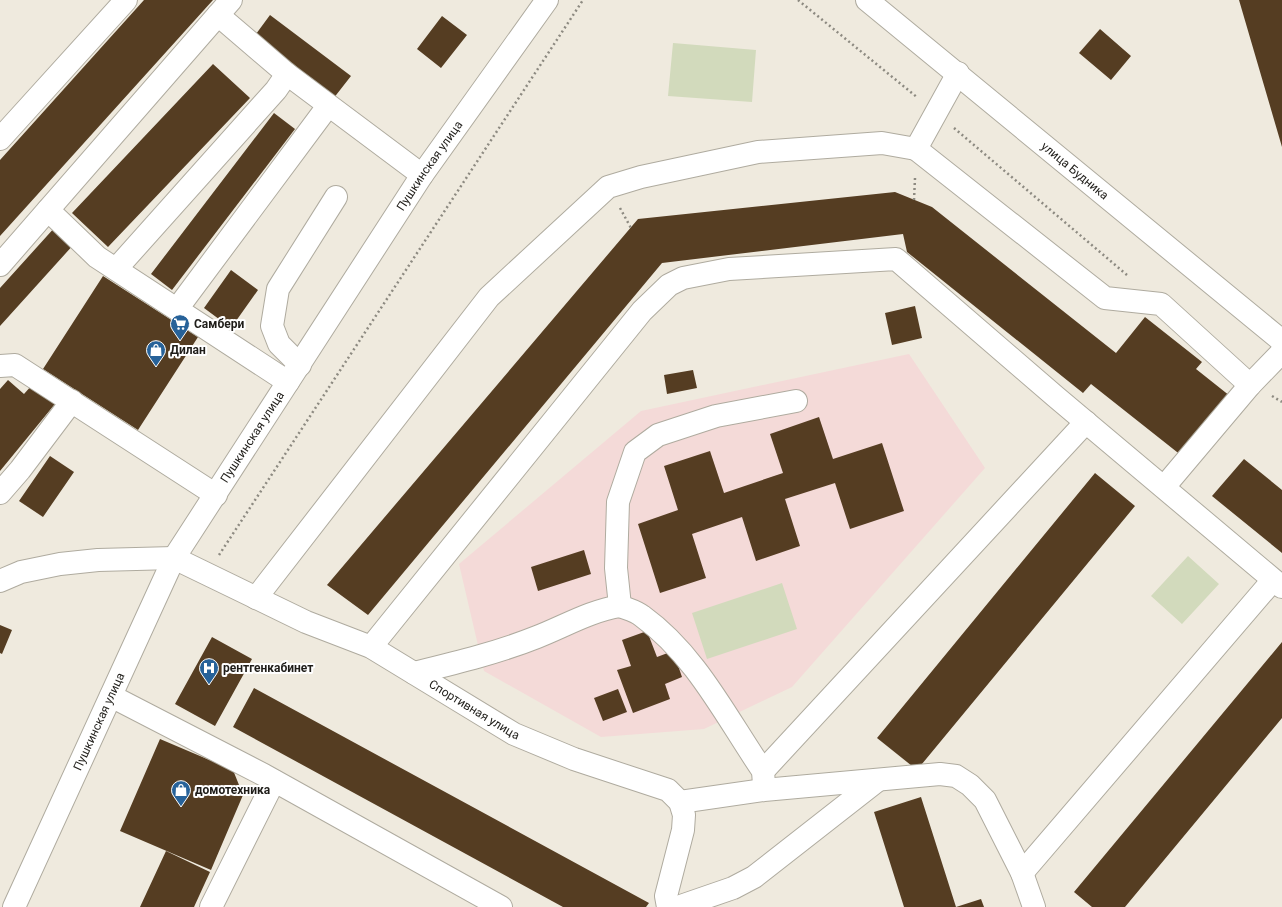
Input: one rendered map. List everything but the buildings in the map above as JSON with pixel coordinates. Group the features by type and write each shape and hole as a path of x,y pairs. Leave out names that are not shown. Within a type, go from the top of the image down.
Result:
{"main road":[{"path":"0,139 126,0"},
{"name":"Пушкинская улица","path":"14,907 174,558 422,175 547,0"},
{"name":"улица Будника","path":"867,0 1282,341"},
{"path":"0,265 224,7 287,74 316,94 328,106 422,175"},
{"path":"116,269 276,90 287,74"},
{"path":"916,149 958,74"},
{"path":"176,309 328,106"},
{"path":"256,598 489,297 608,187 641,177 758,152 882,143 916,149 1105,298 1161,304 1250,385"},
{"path":"294,373 279,344 272,326 278,289 336,197"},
{"path":"48,210 97,257 176,309 294,373"},
{"path":"371,647 642,311 664,288 683,278 729,269 896,259 1278,584 1022,874"},
{"path":"1164,486 1250,385 1282,352"},
{"path":"0,366 15,365 216,495"},
{"path":"0,493 20,470 72,401"},
{"path":"620,606 616,568 618,502 635,452 658,435 716,416 796,401"},
{"path":"764,780 1086,422"},
{"path":"0,581 21,572 60,564 98,560 174,558"},
{"name":"Спортивная улица","path":"174,558 306,622 371,647 514,734 574,759 668,790 680,802"},
{"path":"414,673 467,660 536,637 600,609 620,606 641,615 673,643 694,665 764,780"},
{"path":"111,696 274,781 501,907"},
{"path":"668,907 666,896 683,830 684,815 680,802 764,780 878,780 940,774 956,776 970,785 985,800 1022,874 1034,907"},
{"path":"678,907 733,888 754,877 878,780"},
{"path":"211,907 274,781"}],"path":[{"path":"206,574 583,0"},
{"path":"798,0 936,113 1130,278"}],"shaded area":[{"path":"909,354 985,468 792,687 704,729 601,737 484,671 459,564 641,411"}],"green space":[{"path":"673,43 756,50 752,102 668,96"},
{"path":"1188,556 1219,584 1182,624 1151,596"},
{"path":"782,583 797,629 707,659 692,613"}],"place":[{"name":"Самбери","path":"180,341"},
{"name":"Дилан","path":"156,367"},
{"name":"рентгенкабинет","path":"209,685"},
{"name":"домотехника","path":"181,807"}]}
